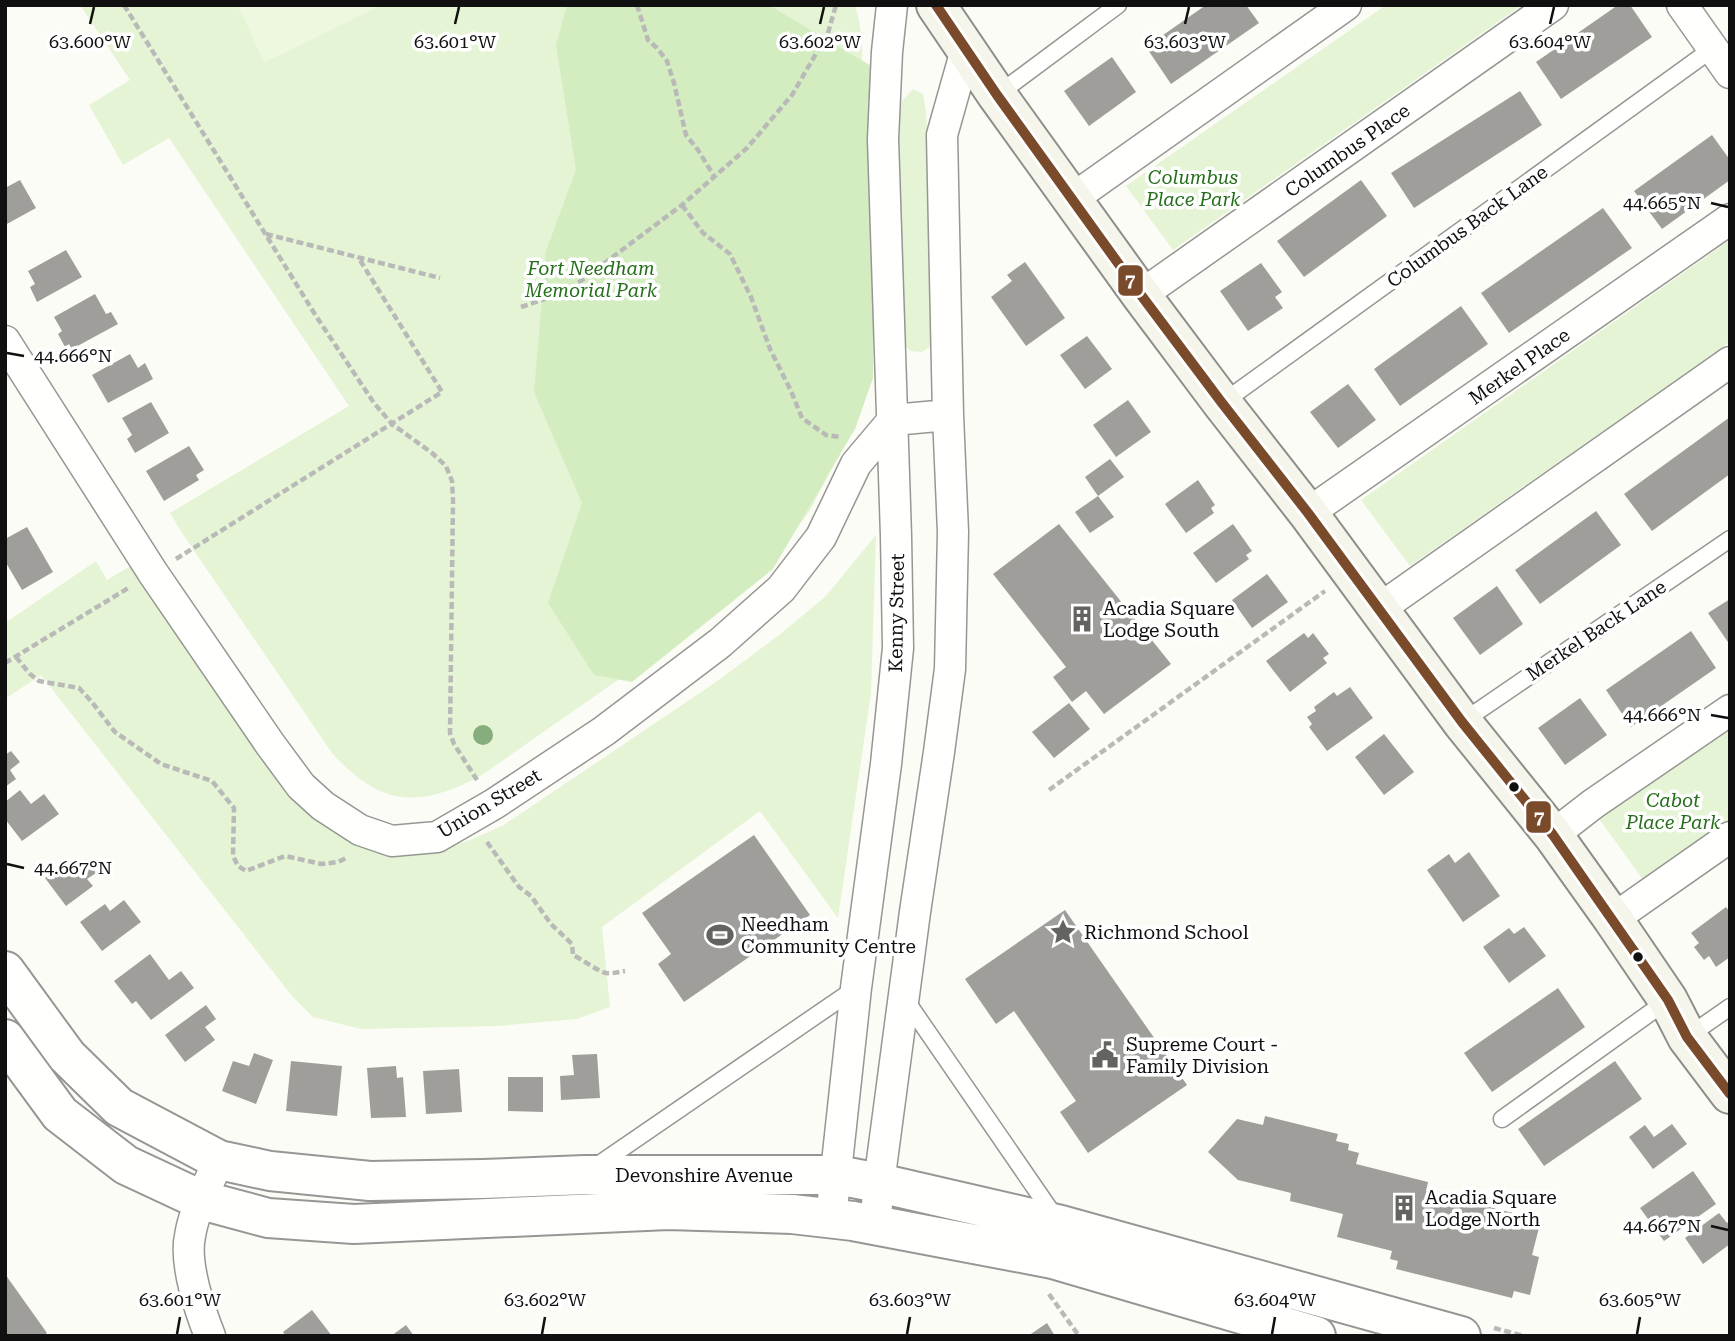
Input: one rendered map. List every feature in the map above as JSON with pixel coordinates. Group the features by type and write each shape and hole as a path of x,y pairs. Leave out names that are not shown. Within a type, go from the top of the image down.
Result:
{"main road":[{"path":"936,5 997,95 1141,295 1308,513 1462,722 1553,835 1668,1000 1687,1037 1730,1094"}],"street":[{"name":"Kenny Street","path":"831,1218 898,648 883,139 892,5"},
{"path":"1072,200 1346,5"},
{"name":"Columbus Place","path":"1141,295 1553,5"},
{"path":"1682,5 1730,73"},
{"path":"875,1225 903,996 950,669 953,532 942,135 967,50"},
{"name":"Merkel Place","path":"1308,513 1730,219"},
{"name":"Union Street","path":"5,341 153,573 301,786 323,806 360,830 392,841 437,837 482,811 604,731 720,643 781,589 821,537 856,464 893,420"},
{"path":"1379,610 1730,362"},
{"path":"893,420 948,415"},
{"path":"1553,835 1730,709"},
{"path":"1613,919 1730,837"},
{"name":"Devonshire Avenue","path":"5,971 67,1056 119,1107 219,1160 270,1171 370,1181 585,1175 837,1175 879,1182 1061,1225 1461,1336"},
{"path":"856,988 903,996"},
{"name":"Devonshire Avenue","path":"5,1040 60,1114 126,1165 201,1200 268,1217 354,1224 668,1210 831,1218 1054,1258 1316,1336"},
{"path":"211,1336 191,1278 189,1238 201,1200 219,1160"}],"lane":[{"path":"997,95 1118,5"},
{"name":"Columbus Back Lane","path":"1222,402 1712,49"},
{"name":"Merkel Back Lane","path":"1462,722 1730,539"},
{"path":"585,1175 856,988"},
{"path":"903,996 1061,1225"},
{"path":"1502,1119 1668,1000"},
{"path":"1687,1037 1730,1007"}],"path":[{"path":"124,5 316,316 374,403 392,424 446,466 452,481 450,733 482,811 519,887 531,896 551,924 572,944 573,955 601,972 609,974 625,971"},
{"path":"636,5 648,40 667,61 686,135 714,176"},
{"path":"521,307 566,292 682,205 747,148 792,95 828,33 836,5"},
{"path":"682,205 703,233 730,254 751,297 769,349 802,418 825,435 850,438 893,420"},
{"path":"265,234 440,278"},
{"path":"5,663 442,392 358,257"},
{"path":"1049,790 1351,572"},
{"path":"16,657 39,681 79,688 115,732 161,764 212,781 234,808 233,856 238,866 246,871 285,856 322,864 338,862 359,852 374,834"}],"green space":[{"name":"Fort Needham Memorial Park","path":"80,5 855,5 862,44 865,336 837,453 810,510 786,543 725,605 482,775 439,794 420,797 384,793 367,784 332,753 170,513 349,406 169,138 123,165 89,105 130,80"},
{"path":"238,5 381,5 264,63"},
{"path":"567,5 769,5 873,67 873,378 855,429 773,569 632,682 594,675 548,603 582,503 534,392 546,251 576,170 556,45"},
{"name":"Columbus Place Park","path":"1386,5 1522,5 1173,250 1126,186"},
{"path":"913,89 923,94 926,112 937,326 933,345 922,352 910,351 903,342 896,127 902,101"},
{"path":"1730,240 1730,342 1410,566 1361,500"},
{"path":"876,535 871,693 838,918 760,811 602,927 610,1007 577,1019 498,1026 361,1029 313,1017 292,996 41,675 5,699 5,623 96,561 107,580 134,564 290,784 434,850 468,841 504,825 716,682 826,596"},
{"name":"Cabot Place Park","path":"1730,722 1730,821 1644,881 1597,816"}],"building":[{"path":"1206,5 1246,5 1259,23 1171,84 1146,47"},
{"path":"1618,5 1630,5 1652,37 1561,99 1536,62"},
{"path":"1112,57 1136,92 1089,126 1064,91"},
{"path":"1520,91 1542,125 1414,208 1391,173"},
{"path":"1712,135 1730,160 1730,180 1662,229 1634,191"},
{"path":"20,180 36,208 5,225 5,188"},
{"path":"1361,180 1387,216 1304,277 1277,241"},
{"path":"1603,208 1632,248 1509,333 1481,293"},
{"path":"66,250 82,277 37,302 30,287 35,284 28,271"},
{"path":"1025,262 1065,318 1026,346 991,297 1012,281 1007,275"},
{"path":"1261,263 1282,292 1275,297 1283,308 1248,331 1220,291"},
{"path":"95,294 106,314 111,312 118,324 72,349 69,344 65,347 58,334 62,331 54,317"},
{"path":"1461,306 1488,344 1400,406 1374,369"},
{"path":"1087,336 1112,369 1085,389 1060,355"},
{"path":"130,354 138,368 145,363 153,379 108,403 92,375"},
{"path":"1348,384 1376,420 1338,448 1310,412"},
{"path":"1128,400 1151,432 1116,457 1093,425"},
{"path":"151,402 169,433 135,453 127,439 132,435 122,418"},
{"path":"1730,417 1730,474 1652,531 1624,494"},
{"path":"189,446 204,470 196,475 199,480 164,501 146,471"},
{"path":"1110,459 1124,477 1098,496 1085,477"},
{"path":"1198,480 1215,505 1211,508 1214,513 1186,533 1165,504"},
{"path":"1098,496 1114,517 1090,533 1075,512"},
{"path":"1596,511 1621,545 1540,604 1515,570"},
{"name":"Acadia Square Lodge South","path":"1059,524 1171,664 1104,714 1086,691 1072,702 1053,677 1066,667 993,574"},
{"path":"1233,524 1252,551 1246,555 1249,559 1216,583 1193,553"},
{"path":"27,527 53,572 22,590 5,561 5,539"},
{"path":"1267,574 1288,602 1252,628 1232,600"},
{"path":"1497,586 1523,624 1480,655 1453,618"},
{"path":"1730,599 1730,645 1708,613"},
{"path":"1691,631 1716,668 1631,727 1606,690"},
{"path":"1304,633 1308,638 1313,633 1329,654 1323,658 1327,663 1290,692 1266,661"},
{"path":"1350,687 1373,718 1327,751 1309,727 1312,724 1307,717 1316,711 1314,707 1334,692 1337,696"},
{"path":"1580,698 1607,735 1565,765 1538,728"},
{"path":"1069,703 1090,729 1054,758 1032,732"},
{"path":"1384,734 1414,772 1384,795 1355,757"},
{"path":"11,751 20,762 10,770 16,779 5,787 5,755"},
{"path":"20,790 31,804 44,794 59,814 22,841 5,819 5,802"},
{"name":"Needham Community Centre","path":"754,835 810,915 684,1002 658,964 671,954 642,913"},
{"path":"1469,852 1500,896 1463,922 1427,870 1449,854 1455,863"},
{"path":"86,859 96,873 87,879 93,886 66,906 45,878 64,864 69,872"},
{"path":"124,900 141,922 102,951 80,922 105,904 110,911"},
{"path":"1726,907 1730,912 1730,957 1716,967 1709,956 1704,960 1694,947 1699,943 1691,933"},
{"name":"Supreme Court - Family Division","path":"1065,910 1187,1085 1088,1153 1060,1112 1076,1101 1014,1011 996,1024 965,979"},
{"path":"1524,927 1546,956 1509,983 1483,947 1509,928 1514,934"},
{"path":"150,954 169,980 181,971 194,988 151,1020 136,1001 132,1004 114,981"},
{"path":"1558,988 1585,1027 1492,1092 1464,1053"},
{"path":"206,1005 216,1019 205,1027 215,1040 185,1062 165,1035"},
{"path":"254,1053 273,1060 256,1104 222,1091 233,1061 249,1066"},
{"path":"597,1054 600,1098 561,1100 560,1076 574,1075 572,1055"},
{"path":"291,1061 342,1066 337,1116 286,1111"},
{"path":"1615,1061 1642,1099 1544,1166 1518,1129"},
{"path":"396,1066 397,1078 403,1077 406,1117 371,1118 367,1068"},
{"path":"459,1069 462,1112 426,1114 423,1071"},
{"path":"508,1077 543,1077 543,1112 508,1111"},
{"name":"Acadia Square Lodge North","path":"1265,1116 1338,1134 1336,1141 1349,1144 1348,1150 1359,1153 1356,1164 1428,1182 1426,1191 1541,1220 1532,1255 1539,1257 1530,1295 1514,1291 1512,1298 1396,1269 1398,1261 1390,1259 1392,1251 1337,1237 1343,1214 1290,1201 1291,1193 1238,1180 1208,1152 1237,1119 1263,1125"},
{"path":"1672,1124 1687,1144 1653,1169 1629,1137 1645,1125 1654,1137"},
{"path":"1693,1171 1716,1204 1664,1241 1640,1208"},
{"path":"1719,1213 1727,1223 1730,1221 1730,1244 1703,1264 1685,1238"},
{"path":"5,1274 47,1333 43,1336 5,1336"},
{"path":"312,1310 332,1336 286,1336 283,1332"},
{"path":"1047,1323 1055,1336 1028,1336"},
{"path":"406,1325 414,1336 391,1336"}],"transit line":[{"name":"7","path":"936,5 997,95 1141,295 1308,513 1462,722 1553,835 1668,1000 1687,1037 1730,1094"}],"place":[{"name":"Acadia Square Lodge South","path":"1082,619"},
{"name":"Richmond School","path":"1063,932"},
{"name":"Needham Community Centre","path":"720,935"},
{"name":"Supreme Court - Family Division","path":"1105,1055"},
{"name":"Acadia Square Lodge North","path":"1404,1208"}]}
